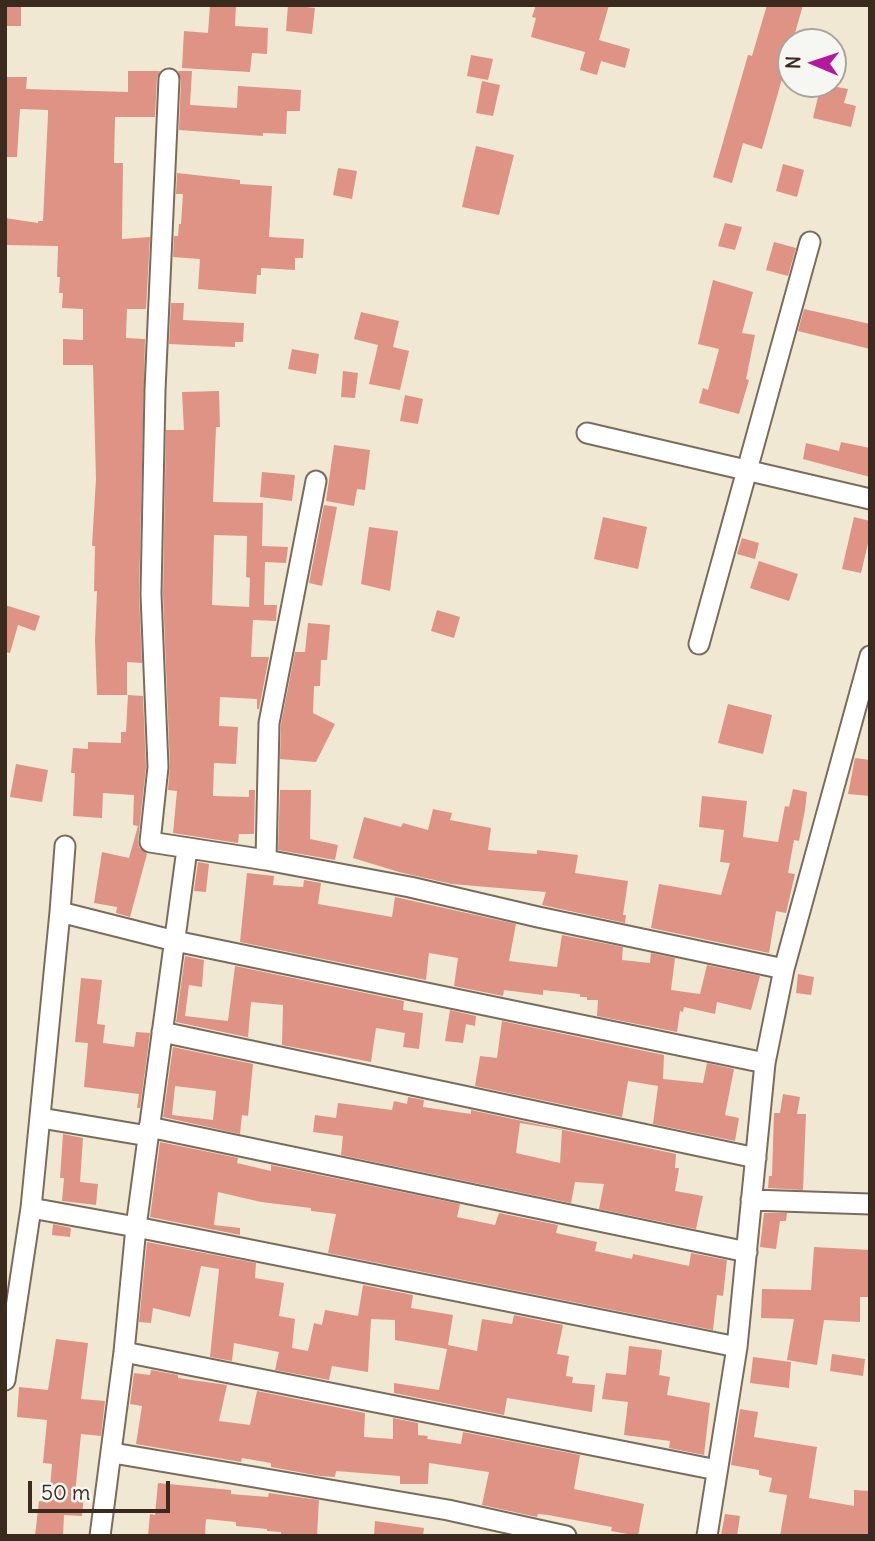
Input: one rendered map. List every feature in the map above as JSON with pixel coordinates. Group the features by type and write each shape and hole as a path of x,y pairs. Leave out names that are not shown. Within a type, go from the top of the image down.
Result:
{"street":[{"path":"169,79 155,390 151,594 158,767 150,842 410,887 784,969"},
{"path":"699,644 810,242"},
{"path":"587,433 870,499"},
{"path":"266,860 269,723 316,481"},
{"path":"707,1536 737,1347 765,1063 784,969 870,656"},
{"path":"5,1380 31,1208 65,846"},
{"path":"100,1536 113,1453 135,1227 187,849"},
{"path":"60,912 175,941 765,1063"},
{"path":"162,1032 756,1158"},
{"path":"41,1118 149,1132 747,1252"},
{"path":"751,1200 870,1204"},
{"path":"31,1208 737,1347"},
{"path":"124,1352 717,1470"},
{"path":"113,1453 448,1510 566,1536"}],"building":[{"path":"5,5 21,5 21,26 5,26"},
{"path":"210,5 236,5 235,26 268,28 267,54 252,53 250,72 182,68 184,31 208,33"},
{"path":"288,5 315,8 312,34 286,31"},
{"path":"536,5 609,5 599,40 630,49 625,68 601,61 597,75 580,70 585,52 531,37"},
{"path":"767,5 803,5 796,28 777,28 777,96 762,149 743,143 732,183 713,177 748,55 752,56"},
{"path":"471,55 493,59 488,80 467,76"},
{"path":"128,71 160,71 157,78 155,117 115,117 114,163 123,163 122,239 150,237 146,309 127,309 126,338 145,339 139,594 142,663 127,662 127,695 97,695 97,591 94,591 95,546 92,546 96,479 93,365 63,365 63,339 83,340 83,309 62,308 63,293 59,293 60,277 57,277 58,246 5,245 5,218 38,223 43,221 48,110 20,109 17,157 5,157 5,92 7,77 27,77 26,89 128,92"},
{"path":"178,71 192,71 190,105 237,108 238,86 301,90 300,111 287,111 286,134 263,133 263,136 179,130 181,80"},
{"path":"482,81 500,85 493,116 476,113"},
{"path":"818,98 845,98 844,103 856,106 851,127 813,118"},
{"path":"476,146 514,155 499,215 462,207"},
{"path":"783,164 804,170 797,197 776,191"},
{"path":"338,168 357,171 352,199 333,195"},
{"path":"177,173 240,180 240,184 272,186 269,237 304,239 303,258 295,258 295,270 261,268 261,275 257,275 256,294 198,289 200,259 173,257 174,236 178,236 181,224 183,194 176,194"},
{"path":"725,223 742,227 735,250 718,246"},
{"path":"774,242 796,248 788,276 766,270"},
{"path":"713,280 753,292 742,333 755,335 746,379 749,380 739,414 699,403 703,388 708,390 719,349 698,344"},
{"path":"171,303 184,303 183,320 244,323 243,342 235,342 235,347 169,344"},
{"path":"804,309 870,324 870,349 798,331"},
{"path":"361,312 399,321 393,347 409,351 400,390 369,384 378,345 354,339"},
{"path":"292,349 319,354 316,374 288,369"},
{"path":"343,371 358,373 355,398 341,397"},
{"path":"219,391 220,427 216,427 213,502 263,503 262,546 288,547 286,563 265,562 264,605 277,605 276,621 253,620 251,657 269,657 259,709 257,699 220,697 219,726 238,727 236,764 214,763 213,796 249,797 249,790 255,790 254,834 239,834 238,843 173,833 177,791 168,790 170,766 163,594 166,430 184,430 182,392","holes":["214,535 247,536 246,577 250,578 249,607 212,605"]},
{"path":"405,395 423,399 418,424 400,421"},
{"path":"841,442 870,448 870,477 803,459 806,443 839,451"},
{"path":"334,445 370,450 365,490 357,489 354,506 326,501"},
{"path":"262,472 295,475 292,501 260,497"},
{"path":"324,505 337,507 322,586 309,583"},
{"path":"603,517 647,527 638,569 594,559"},
{"path":"854,517 870,521 870,535 861,573 842,569"},
{"path":"369,527 398,531 390,591 361,584"},
{"path":"742,538 759,543 755,559 737,554"},
{"path":"759,561 798,574 789,601 750,588"},
{"path":"5,605 40,616 35,631 18,625 10,653 5,652"},
{"path":"437,610 460,617 454,638 431,631"},
{"path":"308,623 330,625 327,660 321,660 320,686 314,686 313,713 335,724 316,762 280,759 281,724 295,652 305,652"},
{"path":"128,695 143,696 146,767 138,841 139,847 147,854 130,917 116,913 117,907 94,903 102,852 129,858 138,826 133,825 134,795 103,793 102,818 73,816 75,773 71,773 73,748 88,749 88,742 121,743 121,732 126,732"},
{"path":"728,704 772,715 763,754 718,743"},
{"path":"855,758 870,760 870,796 848,794"},
{"path":"16,764 48,770 42,802 10,797"},
{"path":"793,789 807,792 805,810 799,841 794,840 788,873 795,874 786,913 776,911 769,953 651,928 659,884 721,895 730,863 720,862 724,830 699,827 702,796 747,801 743,837 778,842 785,806 789,807"},
{"path":"280,790 311,790 310,839 338,845 335,860 278,850"},
{"path":"433,809 452,813 450,820 491,828 488,850 537,854 537,850 578,855 575,873 628,881 623,915 626,915 625,923 542,905 546,892 452,884 353,858 364,817 401,827 403,823 428,830"},
{"path":"198,862 209,864 206,892 194,891"},
{"path":"247,873 274,876 273,885 303,887 304,880 321,883 318,904 392,917 395,897 516,924 509,961 557,967 562,935 623,947 622,960 650,963 651,953 675,958 671,990 700,994 707,965 760,976 751,1010 717,1002 715,1014 684,1007 683,1012 680,1011 677,1032 597,1016 598,1000 587,1000 587,997 580,997 580,994 543,990 543,995 504,990 503,996 454,986 458,958 429,953 426,980 240,942"},
{"path":"185,956 204,960 202,987 189,985 185,1016 228,1021 235,966 404,1001 403,1010 423,1013 419,1049 403,1047 405,1033 376,1028 371,1062 282,1045 283,1005 251,1002 248,1037 256,1039 176,1022"},
{"path":"798,974 814,977 811,995 796,993"},
{"path":"81,978 102,980 97,1024 105,1025 103,1043 134,1047 136,1032 150,1033 140,1108 137,1108 139,1094 84,1087 88,1043 75,1042"},
{"path":"450,1010 476,1016 475,1026 466,1024 463,1043 445,1041"},
{"path":"502,1021 664,1055 663,1079 703,1083 707,1063 734,1069 725,1115 739,1118 735,1141 653,1124 658,1086 628,1081 622,1117 475,1086 480,1056 497,1058"},
{"path":"173,1047 253,1064 248,1116 242,1115 240,1134 163,1117","holes":["175,1086 216,1091 213,1120 172,1115"]},
{"path":"783,1094 800,1097 797,1114 806,1114 803,1190 768,1188 769,1176 772,1176 774,1113 780,1113"},
{"path":"408,1097 424,1100 423,1107 471,1114 471,1110 676,1154 675,1168 679,1168 675,1191 703,1196 696,1229 599,1209 604,1184 575,1182 571,1203 341,1155 343,1136 313,1132 315,1115 336,1118 338,1103 392,1110 394,1101 407,1104","holes":["520,1123 562,1130 560,1163 516,1153"]},
{"path":"63,1134 83,1138 80,1182 98,1184 96,1205 62,1201 64,1178 60,1178"},
{"path":"160,1142 238,1158 237,1163 271,1171 271,1165 460,1204 457,1217 495,1225 499,1213 558,1225 556,1233 597,1242 595,1251 632,1259 633,1254 689,1266 691,1253 727,1260 723,1296 717,1295 713,1330 328,1253 336,1214 311,1211 311,1208 261,1202 218,1192 214,1225 240,1228 240,1235 150,1217"},
{"path":"764,1213 787,1213 786,1221 780,1221 776,1249 760,1247"},
{"path":"53,1224 71,1228 70,1237 52,1235"},
{"path":"147,1242 256,1263 255,1278 284,1283 279,1316 295,1319 292,1348 308,1351 314,1323 322,1325 325,1310 358,1316 363,1285 413,1295 411,1308 453,1315 448,1345 477,1351 482,1319 512,1324 514,1315 563,1325 557,1354 569,1356 566,1376 573,1377 572,1383 595,1385 592,1412 507,1398 504,1415 394,1393 394,1383 439,1390 447,1349 395,1340 395,1320 371,1319 368,1372 332,1366 329,1380 275,1370 279,1352 234,1343 232,1361 210,1357 219,1269 201,1266 190,1317 153,1308 151,1323 139,1322"},
{"path":"814,1247 870,1250 870,1285 868,1297 860,1297 860,1322 824,1320 817,1365 787,1360 794,1319 761,1318 762,1289 811,1290"},
{"path":"56,1339 88,1343 81,1399 105,1401 101,1436 81,1434 75,1494 84,1495 82,1516 64,1515 63,1536 35,1536 39,1501 49,1502 52,1464 43,1463 47,1420 17,1417 19,1387 48,1390"},
{"path":"629,1346 662,1350 659,1375 670,1377 667,1395 710,1403 704,1455 669,1448 670,1441 624,1435 628,1402 602,1399 606,1373 626,1375"},
{"path":"832,1354 865,1359 863,1376 830,1371"},
{"path":"753,1357 791,1362 789,1388 750,1383"},
{"path":"151,1370 178,1375 178,1378 227,1385 219,1421 250,1425 257,1391 365,1413 364,1437 393,1439 393,1418 418,1423 418,1435 428,1436 427,1439 461,1444 463,1432 580,1455 574,1489 644,1504 638,1536 611,1531 612,1527 548,1515 538,1514 537,1517 482,1505 489,1472 429,1463 428,1484 400,1484 400,1476 336,1471 335,1477 320,1476 271,1467 271,1463 242,1458 241,1462 136,1444 142,1406 130,1404 134,1373 150,1375"},
{"path":"740,1409 758,1412 754,1437 817,1447 809,1498 854,1506 854,1490 870,1491 870,1536 780,1536 787,1495 769,1492 772,1478 759,1475 759,1470 731,1465"},
{"path":"158,1483 231,1490 231,1494 268,1497 269,1493 319,1500 317,1536 281,1536 281,1532 236,1526 236,1522 206,1519 205,1536 148,1536 150,1514 155,1515"},
{"path":"725,1514 740,1516 737,1536 721,1536"},
{"path":"375,1521 424,1528 423,1536 374,1536"}]}
